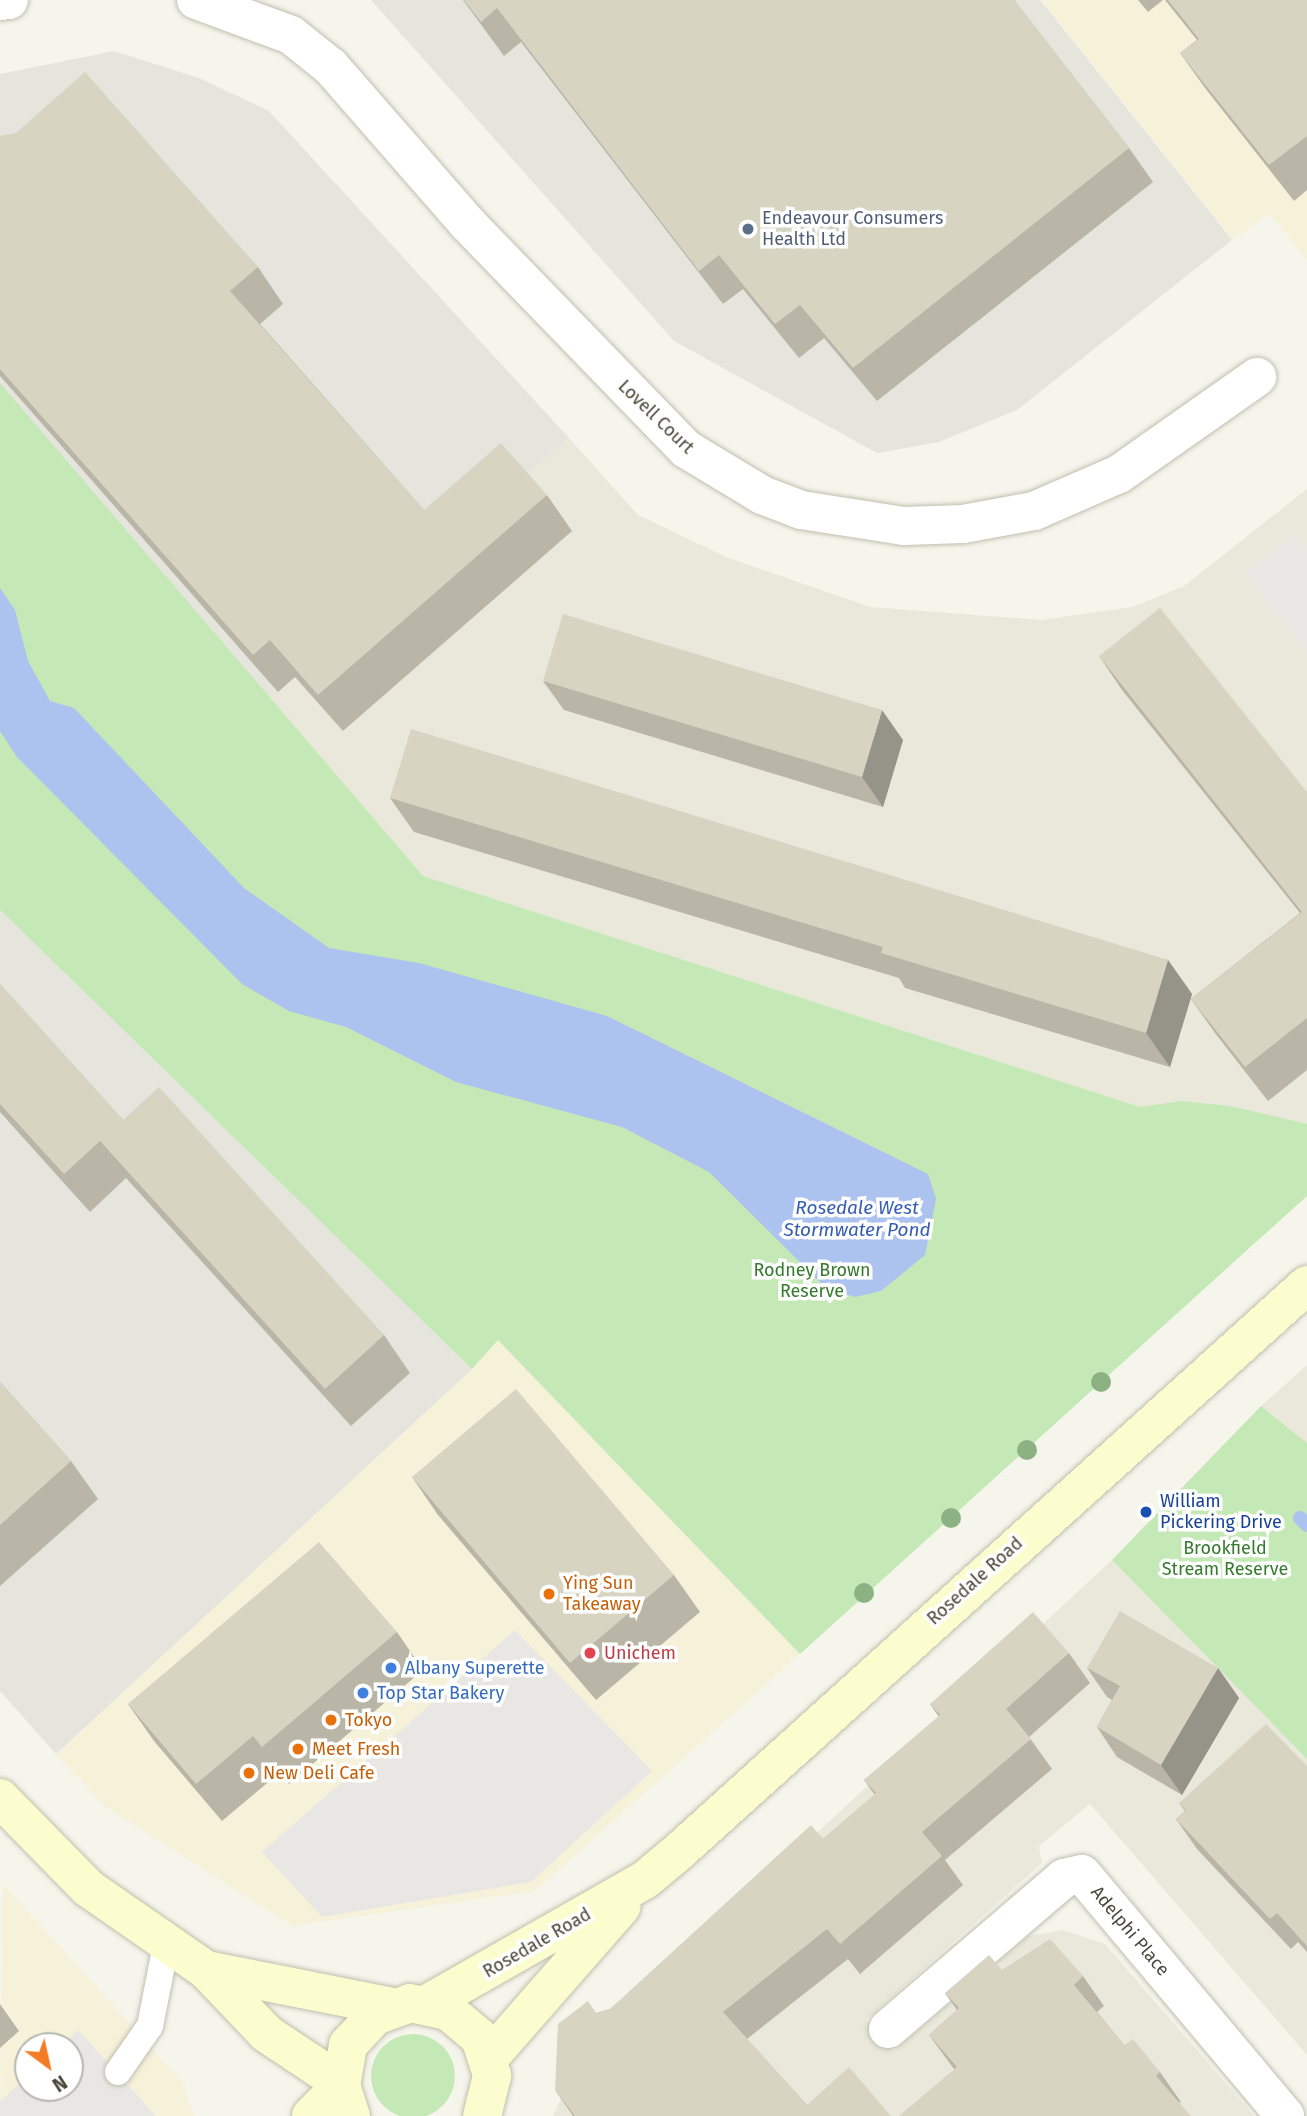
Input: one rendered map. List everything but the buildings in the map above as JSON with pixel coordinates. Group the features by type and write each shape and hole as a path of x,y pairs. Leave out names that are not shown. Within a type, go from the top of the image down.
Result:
{"main road":[{"name":"Rosedale Road","path":"490,2096 646,1879 1307,1285"},
{"path":"0,1798 88,1888 166,1945 206,1970 267,2034 344,2095 311,2116"},
{"name":"Rosedale Road","path":"344,2095 354,2037 646,1879"},
{"path":"206,1970 410,2006 466,2022 490,2096"}],"street":[{"path":"0,1 9,0"},
{"name":"Lovell Court","path":"196,0 291,35 331,67 467,223 686,449 762,495 801,510 904,526 963,524 1034,510 1119,474 1257,377"},
{"name":"Adelphi Place","path":"888,2029 1064,1878 1083,1874 1285,2116"}],"lane":[{"path":"118,2072 150,2026 166,1945"}],"shaded area":[{"path":"371,0 1040,0 1232,240 1017,410 939,442 877,453 674,341"},
{"path":"1040,0 1307,0 1307,260 1269,213 1232,240"},
{"path":"114,51 199,78 269,111 569,438 269,700 0,392 0,74"},
{"path":"569,438 638,515 726,557 870,607 1042,620 1132,607 1184,586 1307,489 1307,1161 423,876 269,700"},
{"path":"1295,532 1307,547 1307,653 1244,574"},
{"path":"0,910 472,1369 56,1754 0,1691"},
{"path":"497,1339 800,1654 535,1891 292,1926 104,1806 56,1754"},
{"path":"1307,1365 1307,1443 1261,1406"},
{"path":"1112,1560 1307,1759 1307,2055 1090,1804 1039,1846 1042,1863 866,2020 894,2051 1028,1936 1063,1930 1105,1944 1254,2116 553,2116 584,2048"},
{"path":"515,1630 652,1771 531,1882 322,1917 262,1852"},
{"path":"3,1884 184,2084 194,2116 0,2116"},
{"path":"84,2037 156,2116 0,2116 0,2101 14,2088 14,2102 84,2102"}],"green space":[{"name":"Rodney Brown Reserve","path":"0,383 423,876 1140,1107 1181,1101 1230,1106 1307,1124 1307,1196 800,1654 498,1340 472,1369 0,910"},
{"name":"Brookfield Stream Reserve","path":"1261,1406 1307,1443 1307,1759 1112,1560"},
{"path":"413,2034 429,2037 443,2046 452,2060 455,2076 452,2092 443,2106 429,2115 413,2118 397,2115 383,2106 374,2092 371,2076 374,2060 383,2046 397,2037"}],"water":[{"name":"Rosedale West Stormwater Pond","path":"0,588 15,610 28,661 50,701 74,708 244,888 329,948 419,963 607,1016 928,1174 936,1199 925,1255 881,1291 855,1297 825,1287 709,1172 622,1127 456,1082 346,1027 289,1011 242,984 17,757 0,731"}],"waterway":[{"path":"1300,1518 1307,1525"}],"place":[{"name":"Endeavour Consumers Health Ltd","path":"748,229"},
{"name":"William Pickering Drive","path":"1146,1512"},
{"name":"Ying Sun Takeaway","path":"549,1594"},
{"name":"Unichem","path":"590,1653"},
{"name":"Albany Superette","path":"391,1668"},
{"name":"Top Star Bakery","path":"363,1693"},
{"name":"Tokyo","path":"331,1720"},
{"name":"Meet Fresh","path":"298,1749"},
{"name":"New Deli Cafe","path":"249,1773"}]}
